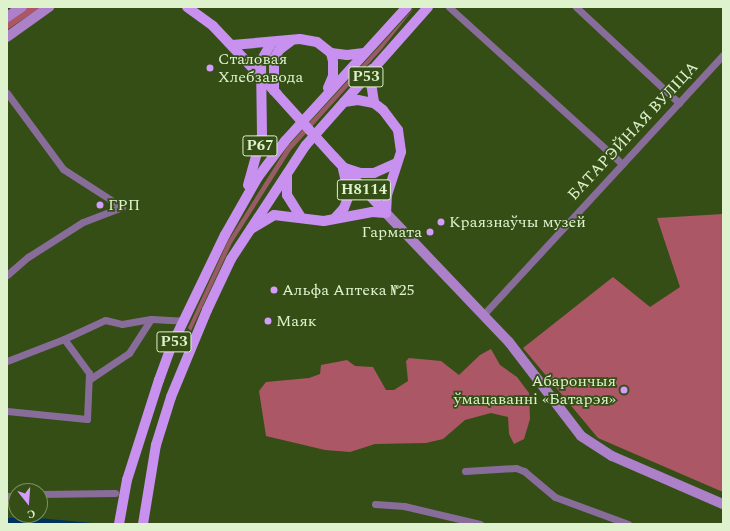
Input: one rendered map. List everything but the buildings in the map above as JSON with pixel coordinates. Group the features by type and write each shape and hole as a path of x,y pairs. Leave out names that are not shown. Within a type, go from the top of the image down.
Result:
{"main road":[{"path":"7,17 22,7"},
{"path":"7,37 49,7"},
{"path":"187,7 213,26 232,45 343,167 360,173 374,173 396,163"},
{"name":"Р53","path":"119,524 127,480 159,380 184,321 225,235 258,177 325,95 407,7"},
{"name":"Р53","path":"143,524 156,445 176,383 231,259 306,145 428,7"},
{"path":"232,45 292,40 313,40 331,53 348,55 364,53"},
{"path":"276,93 274,59 280,50 292,40"},
{"name":"Р67","path":"240,211 262,135 261,61 272,42"},
{"path":"325,95 333,76 331,53"},
{"path":"372,69 371,83 374,103"},
{"path":"249,230 274,215 300,216 317,220 372,212 386,213 387,195 402,145 398,130 383,110 374,103 358,100 344,102"},
{"path":"335,218 344,208 349,194 343,167"},
{"name":"Н8114","path":"343,167 509,342 581,436 612,456 723,504"},
{"name":"Р67","path":"287,174 287,195 300,216"}],"street":[{"path":"449,7 622,164"},
{"path":"576,7 679,103"},
{"name":"БАТАРЭЙНАЯ ВУЛІЦА","path":"483,315 723,55"},
{"path":"7,93 63,169 122,207 83,222 28,257 7,274"},
{"path":"7,361 64,339 106,320 131,324 151,319 184,321"},
{"path":"90,379 129,353 151,319"},
{"path":"7,411 87,419 90,379 89,373 64,339"},
{"path":"465,471 516,468 524,471 555,497 628,524"},
{"path":"48,494 115,493"},
{"path":"375,504 404,506 480,524"}],"shaded area":[{"path":"28,7 41,7 7,30 7,22"},
{"path":"415,7 382,49 291,150 232,243 191,331 188,328 228,241 287,147"},
{"path":"723,214 723,492 598,438 523,348 613,277 650,307 680,287 657,218"},
{"path":"491,349 500,365 517,377 529,393 530,419 524,439 514,444 509,434 508,417 491,413 465,420 443,439 426,443 375,444 350,452 325,450 266,436 259,391 266,382 309,378 320,374 321,365 347,360 355,366 373,367 386,390 394,390 408,381 406,361 409,358 441,361 459,375 480,355"}],"water":[{"path":"7,518 8,523 48,523 48,519 103,524 7,524"}],"place":[{"name":"Сталовая Хлебзавода","path":"210,68"},
{"name":"ГРП","path":"100,205"},
{"name":"Краязнаўчы музей","path":"441,222"},
{"name":"Гармата","path":"430,232"},
{"name":"Альфа Аптека №25","path":"274,290"},
{"name":"Маяк","path":"268,321"},
{"name":"Абарончыя ўмацаванні «Батарэя»","path":"624,390"}]}
